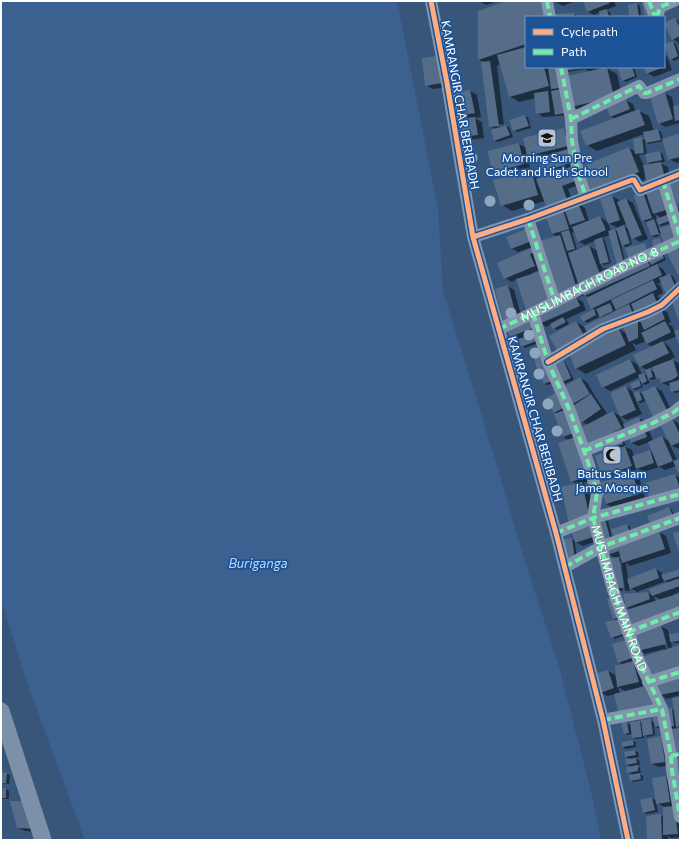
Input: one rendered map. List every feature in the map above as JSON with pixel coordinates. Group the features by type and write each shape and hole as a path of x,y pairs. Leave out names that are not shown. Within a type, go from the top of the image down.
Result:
{"street":[{"name":"KAMRANGIR CHAR BERIBADH","path":"431,1 447,83 473,237 565,567 603,720 628,840"},
{"path":"546,1 550,16"},
{"path":"649,1 656,16"},
{"path":"656,16 660,7 674,1"},
{"path":"561,68 571,119 572,141 578,173 586,197"},
{"path":"571,119 639,86 644,93 647,93 680,79"},
{"path":"473,237 528,220 634,179 640,190 680,174"},
{"path":"663,180 680,237"},
{"path":"528,220 555,302"},
{"name":"MUSLIMBAGH ROAD NO. 8","path":"499,329 629,264 680,241"},
{"path":"548,362 603,329 662,305 680,288"},
{"name":"MUSLIMBAGH MAIN ROAD","path":"533,313 548,362 570,411 584,451 596,493 593,518 612,590 639,662 662,709 675,755 672,770 680,817"},
{"path":"584,451 653,423 674,412 680,407"},
{"path":"556,533 593,518 680,494"},
{"path":"565,567 601,547 680,518"},
{"path":"628,632 680,612"},
{"path":"648,682 680,672"},
{"path":"603,720 662,709"},
{"path":"1,711 43,840"}],"water":[{"name":"Buriganga","path":"1,1 397,1 438,209 443,291 525,561 560,670 593,800 601,840 85,840 28,685 1,600"}],"building":[{"path":"507,1 542,1 545,16 525,16 525,44 478,60 478,11"},
{"path":"583,1 609,1 610,3 587,12"},
{"path":"646,1 651,16 645,16 642,2"},
{"path":"637,3 639,16 629,16 628,5"},
{"path":"607,9 609,16 600,16 599,11"},
{"path":"574,13 575,16 555,16 554,14"},
{"path":"675,18 680,28 680,36 672,40 665,23"},
{"path":"673,41 678,56 670,60 665,44"},
{"path":"525,47 525,68 544,68 549,86 509,97 497,55"},
{"path":"438,56 442,83 425,86 422,58"},
{"path":"490,61 499,126 489,127 481,62"},
{"path":"548,68 557,68 560,88 551,89"},
{"path":"563,68 583,68 564,71"},
{"path":"607,68 614,97 571,107 564,77"},
{"path":"617,68 632,68 635,76 622,81"},
{"path":"644,68 661,68 646,74"},
{"path":"561,89 565,113 555,115 551,91"},
{"path":"470,90 475,113 457,116 452,93"},
{"path":"548,91 550,112 536,114 534,93"},
{"path":"665,92 673,119 658,124 650,97"},
{"path":"626,99 630,109 610,117 606,106"},
{"path":"680,105 680,120 675,121 673,106"},
{"path":"639,109 645,125 586,146 580,131"},
{"path":"525,115 529,126 513,131 509,120"},
{"path":"475,117 478,135 460,137 457,119"},
{"path":"506,125 510,135 494,141 491,130"},
{"path":"564,128 568,146 527,156 523,138"},
{"path":"658,129 661,140 646,143 643,132"},
{"path":"680,133 680,157 668,160 662,139"},
{"path":"642,137 644,153 635,154 633,139"},
{"path":"519,143 524,164 493,172 487,151"},
{"path":"629,147 639,172 590,192 580,167"},
{"path":"568,149 573,162 543,172 537,158"},
{"path":"660,151 662,160 647,163 645,154"},
{"path":"661,162 665,178 646,181 643,165"},
{"path":"573,166 578,180 562,186 567,199 546,206 536,179"},
{"path":"531,169 538,195 501,206 493,180"},
{"path":"680,180 680,202 677,204 670,183"},
{"path":"661,185 669,209 653,214 645,190"},
{"path":"643,192 652,218 642,221 634,195"},
{"path":"612,195 620,220 608,224 600,199"},
{"path":"626,198 642,235 632,239 617,202"},
{"path":"578,203 585,220 570,225 564,208"},
{"path":"563,210 569,229 552,234 545,215"},
{"path":"669,214 672,220 658,225 656,219"},
{"path":"600,216 606,230 578,242 572,227"},
{"path":"654,219 659,234 651,236 646,222"},
{"path":"624,225 630,243 622,246 616,228"},
{"path":"671,225 676,241 664,244 659,228"},
{"path":"529,228 534,240 511,249 506,237"},
{"path":"615,229 624,263 617,265 608,231"},
{"path":"569,230 575,249 567,251 561,232"},
{"path":"560,235 577,289 556,296 539,241"},
{"path":"602,237 609,262 600,264 594,240"},
{"path":"660,238 662,248 654,250 652,240"},
{"path":"645,243 648,254 629,260 625,248"},
{"path":"589,245 601,277 579,286 568,253"},
{"path":"535,246 537,251 530,254 535,266 504,279 497,263"},
{"path":"677,248 680,253 680,274 678,275 667,253"},
{"path":"661,252 664,258 651,265 648,259"},
{"path":"647,260 650,266 584,296 581,290"},
{"path":"657,264 662,275 591,309 586,298"},
{"path":"541,271 550,302 526,310 516,279"},
{"path":"670,274 677,290 666,294 659,278"},
{"path":"653,280 657,289 616,310 611,300"},
{"path":"508,285 517,319 504,323 495,289"},
{"path":"653,293 658,305 636,315 631,304"},
{"path":"680,296 680,324 671,299"},
{"path":"576,297 580,306 539,324 535,314"},
{"path":"610,303 613,311 600,317 596,309"},
{"path":"629,304 633,314 589,335 584,326"},
{"path":"660,307 665,319 644,330 639,318"},
{"path":"594,309 596,315 583,322 580,316"},
{"path":"563,317 566,322 553,329 550,324"},
{"path":"532,318 535,327 510,337 506,328"},
{"path":"638,319 638,338 629,342 622,324"},
{"path":"576,321 584,335 557,350 549,336"},
{"path":"665,321 671,332 647,344 641,333"},
{"path":"618,327 626,345 575,369 569,352"},
{"path":"680,329 680,348 674,331"},
{"path":"537,333 539,340 521,347 518,339"},
{"path":"663,341 669,353 640,367 633,355"},
{"path":"544,347 554,380 544,384 537,369 532,351"},
{"path":"563,359 571,378 560,383 551,364"},
{"path":"630,359 636,372 602,388 596,375"},
{"path":"673,359 678,376 672,380 661,383 660,379 656,378 652,367"},
{"path":"650,368 653,377 648,379 645,370"},
{"path":"644,373 647,381 642,384 638,375"},
{"path":"580,377 590,394 571,405 561,388"},
{"path":"639,380 641,386 633,389 630,384"},
{"path":"679,380 680,390 671,392 669,383"},
{"path":"626,386 636,410 620,417 610,393"},
{"path":"655,386 668,412 654,419 642,392"},
{"path":"639,391 642,400 637,402 633,393"},
{"path":"555,393 563,408 554,413 545,399"},
{"path":"591,394 601,409 581,423 571,407"},
{"path":"567,409 576,432 563,437 554,414"},
{"path":"613,411 622,428 587,446 578,429"},
{"path":"639,417 647,437 631,443 623,424"},
{"path":"672,418 680,435 680,442 671,446 660,424"},
{"path":"662,436 673,461 658,467 648,442"},
{"path":"575,437 588,476 571,482 558,443"},
{"path":"622,439 623,444 601,451 600,446"},
{"path":"625,446 632,466 602,477 595,456"},
{"path":"650,450 654,463 636,469 632,456"},
{"path":"680,458 680,473 678,473 673,461"},
{"path":"632,472 639,494 606,504 599,483"},
{"path":"675,474 680,488 649,498 645,483"},
{"path":"582,482 590,519 569,524 561,487"},
{"path":"669,507 673,516 651,525 647,516"},
{"path":"605,519 611,541 602,543 596,521"},
{"path":"592,522 596,536 575,543 571,530"},
{"path":"627,524 630,533 614,538 611,529"},
{"path":"659,531 665,549 622,563 619,551 607,555 605,549"},
{"path":"680,531 680,556 673,533"},
{"path":"572,538 575,559 564,560 561,539"},
{"path":"619,557 624,588 613,588 608,558"},
{"path":"656,568 659,578 630,589 627,579"},
{"path":"680,569 680,576 664,581 661,575"},
{"path":"680,578 680,586 652,596 649,589"},
{"path":"648,592 650,599 626,608 623,594"},
{"path":"680,593 680,610 629,628 623,611"},
{"path":"615,597 620,617 613,619 607,599"},
{"path":"621,619 626,633 611,638 605,622"},
{"path":"661,625 666,644 637,651 633,632"},
{"path":"680,633 680,641 670,642 669,634"},
{"path":"626,640 632,658 618,663 612,644"},
{"path":"679,645 680,669 650,679 642,657"},
{"path":"633,661 639,682 617,687 615,666"},
{"path":"608,670 614,688 600,693 594,674"},
{"path":"680,677 680,691 660,695 656,681"},
{"path":"649,685 654,707 619,715 614,694"},
{"path":"680,697 680,726 676,727 672,698"},
{"path":"672,708 674,726 666,727 664,709"},
{"path":"658,715 660,726 655,727 652,716"},
{"path":"651,719 653,734 643,736 641,720"},
{"path":"640,721 642,737 632,738 630,722"},
{"path":"627,722 629,733 624,734 621,723"},
{"path":"680,728 680,753 671,754 669,729"},
{"path":"661,736 665,762 651,764 647,739"},
{"path":"633,740 634,745 622,747 622,742"},
{"path":"635,750 636,755 625,757 624,752"},
{"path":"636,758 637,763 626,765 625,759"},
{"path":"680,758 680,795 674,759"},
{"path":"638,765 638,771 627,773 626,767"},
{"path":"1,772 7,773 6,783 1,783"},
{"path":"640,773 641,779 630,781 629,775"},
{"path":"666,776 670,802 656,804 652,778"},
{"path":"1,788 6,788 6,798 1,798"},
{"path":"652,797 655,810 643,813 640,800"},
{"path":"10,801 26,801 36,829 17,828"},
{"path":"674,806 678,834 663,835 663,807"},
{"path":"661,814 662,840 647,840 646,816"}],"marked path":[{"path":"547,1 550,16"},
{"path":"649,1 655,16"},
{"path":"657,16 660,7 674,1"},
{"path":"561,68 571,119 572,141 578,173 586,197"},
{"path":"571,119 639,86 644,93 647,93 680,79"},
{"path":"663,181 680,237"},
{"path":"528,219 555,302"},
{"path":"499,329 629,264 680,241"},
{"path":"533,313 548,362 570,411 597,493 593,518 613,590 639,661 662,709 680,817"},
{"path":"584,451 653,423 674,412 680,407"},
{"path":"556,533 593,518 680,494"},
{"path":"565,567 601,547 680,518"},
{"path":"628,632 680,612"},
{"path":"648,682 680,672"},
{"path":"603,720 662,709"},
{"path":"671,756 680,754"}],"cycle path":[{"path":"431,1 447,83 473,237 556,533 603,720 628,840"},
{"path":"473,237 528,219 632,180 634,180 640,190 680,174"},
{"path":"548,362 603,329 648,312 662,305 680,288"}],"place":[{"name":"Morning Sun Pre Cadet and High School","path":"547,138"},
{"name":"Baitus Salam Jame Mosque","path":"612,455"}]}
